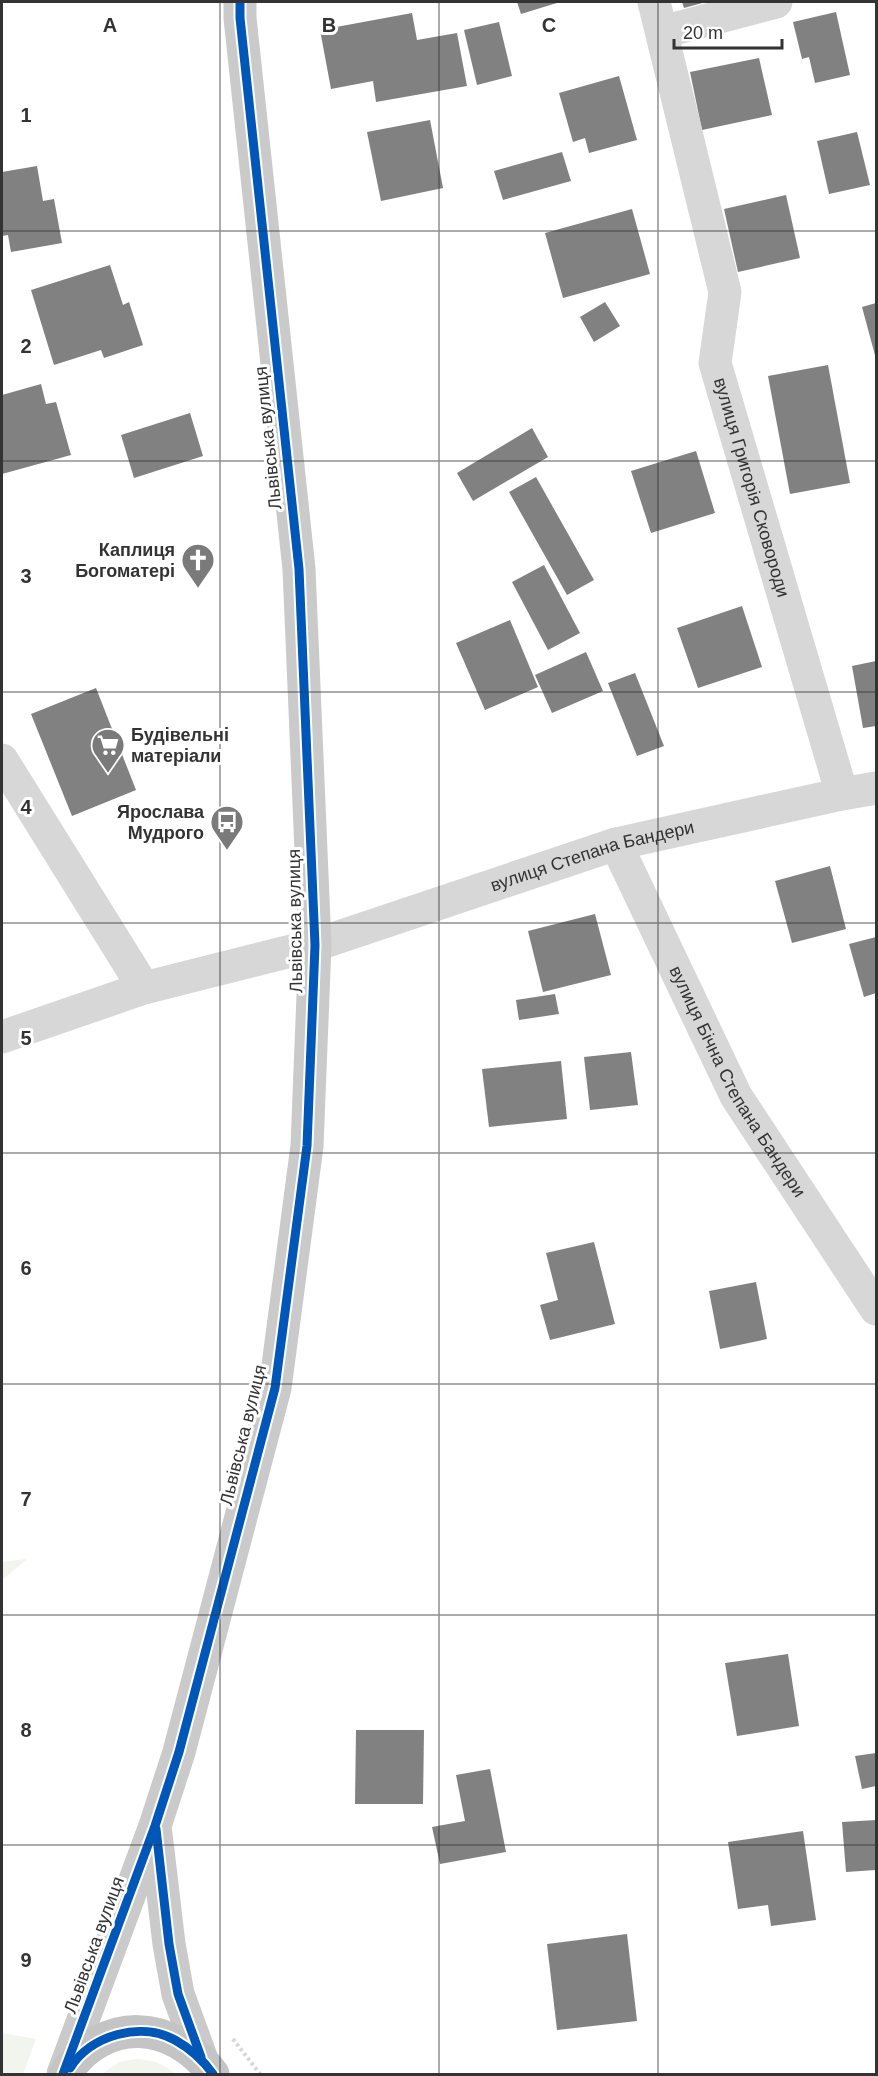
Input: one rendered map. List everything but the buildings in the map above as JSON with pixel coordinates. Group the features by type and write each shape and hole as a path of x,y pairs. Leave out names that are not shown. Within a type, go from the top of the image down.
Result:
{"highway":[{"path":"64,2074 75,2060 95,2043 120,2033 146,2032 173,2039 207,2066"}],"main road":[{"name":"Львівська вулиця","path":"64,2074 155,1826 179,1752 275,1388 307,1146 315,945 299,569 240,2"},
{"name":"Львівська вулиця","path":"155,1826 168,1944 178,1994 207,2066"}],"street":[{"path":"658,17 776,2"},
{"name":"вулиця Григорія Сковороди","path":"658,17 725,292 715,363 842,794"},
{"path":"2,760 144,988"},
{"name":"вулиця Степана Бандери","path":"2,1037 144,988 315,945 616,844 876,788"},
{"name":"вулиця Бічна Степана Бандери","path":"616,844 736,1096 876,1309"}],"shaded area":[{"path":"27,1559 2,1580 2,1562"},
{"path":"2,2033 36,2039 23,2074 2,2074"},
{"path":"136,2059 157,2063 175,2074 102,2074 119,2062"}],"cycle path":[{"path":"63,2074 155,1826 179,1752 275,1388 307,1146 315,945 299,569 240,2"},
{"path":"156,1829 169,1944 178,1994 201,2057"},
{"path":"70,2068 90,2047 103,2040 132,2032 147,2032 162,2034 181,2043 196,2055 213,2074"}],"place":[{"name":"Каплиця Богоматері","path":"198,589"},
{"name":"Будівельні матеріали","path":"108,774"},
{"name":"Ярослава Мудрого","path":"227,851"}]}
